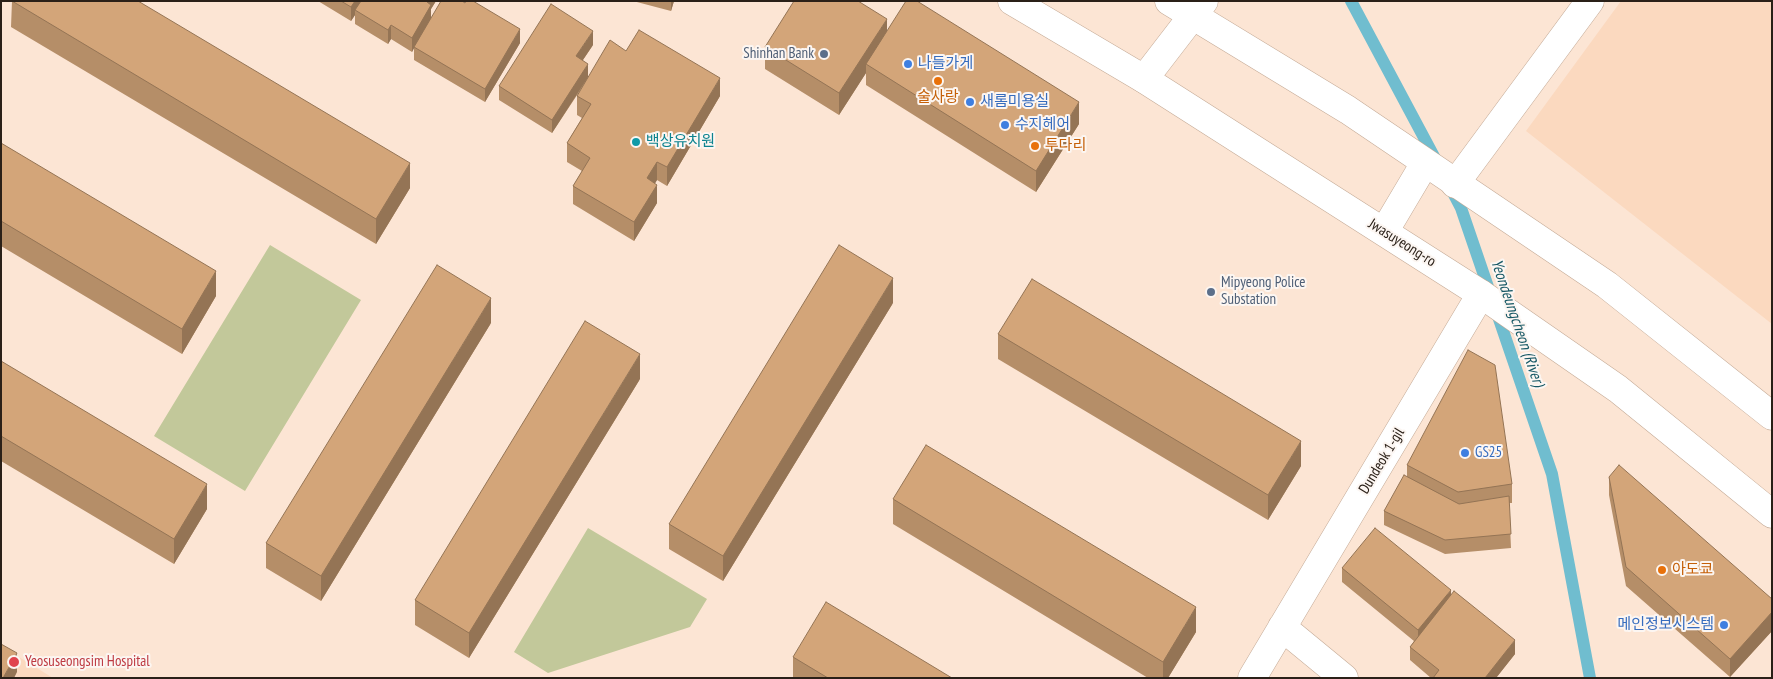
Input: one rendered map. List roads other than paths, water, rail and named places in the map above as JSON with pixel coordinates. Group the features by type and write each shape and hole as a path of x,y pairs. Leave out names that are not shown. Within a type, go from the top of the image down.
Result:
{"main road":[{"name":"Jwasuyeong-ro","path":"1012,1 1144,79 1481,294 1618,389 1771,512"},
{"path":"1169,1 1198,8 1455,184 1607,285 1772,416"},
{"path":"1455,184 1590,1"},
{"path":"1144,79 1198,8"},
{"path":"1384,232 1425,163"},
{"name":"Dundeok 1-gil","path":"1252,678 1481,294"},
{"path":"1282,627 1344,678"}],"waterway":[{"name":"Yeondeungcheon (River)","path":"1351,1 1437,162"},
{"name":"Yeondeungcheon (River)","path":"1450,187 1461,208 1552,474 1590,678"}],"place":[{"name":"Shinhan Bank","path":"824,54"},
{"name":"나들가게","path":"908,64"},
{"name":"술사랑","path":"938,81"},
{"name":"새롬미용실","path":"970,102"},
{"name":"수지헤어","path":"1005,125"},
{"name":"백상유치원","path":"636,142"},
{"name":"투다리","path":"1035,146"},
{"name":"Mipyeong Police Substation","path":"1211,292"},
{"name":"GS25","path":"1465,453"},
{"name":"아도쿄","path":"1662,570"},
{"name":"메인정보시스템","path":"1724,625"},
{"name":"Yeosuseongsim Hospital","path":"14,662"}]}
